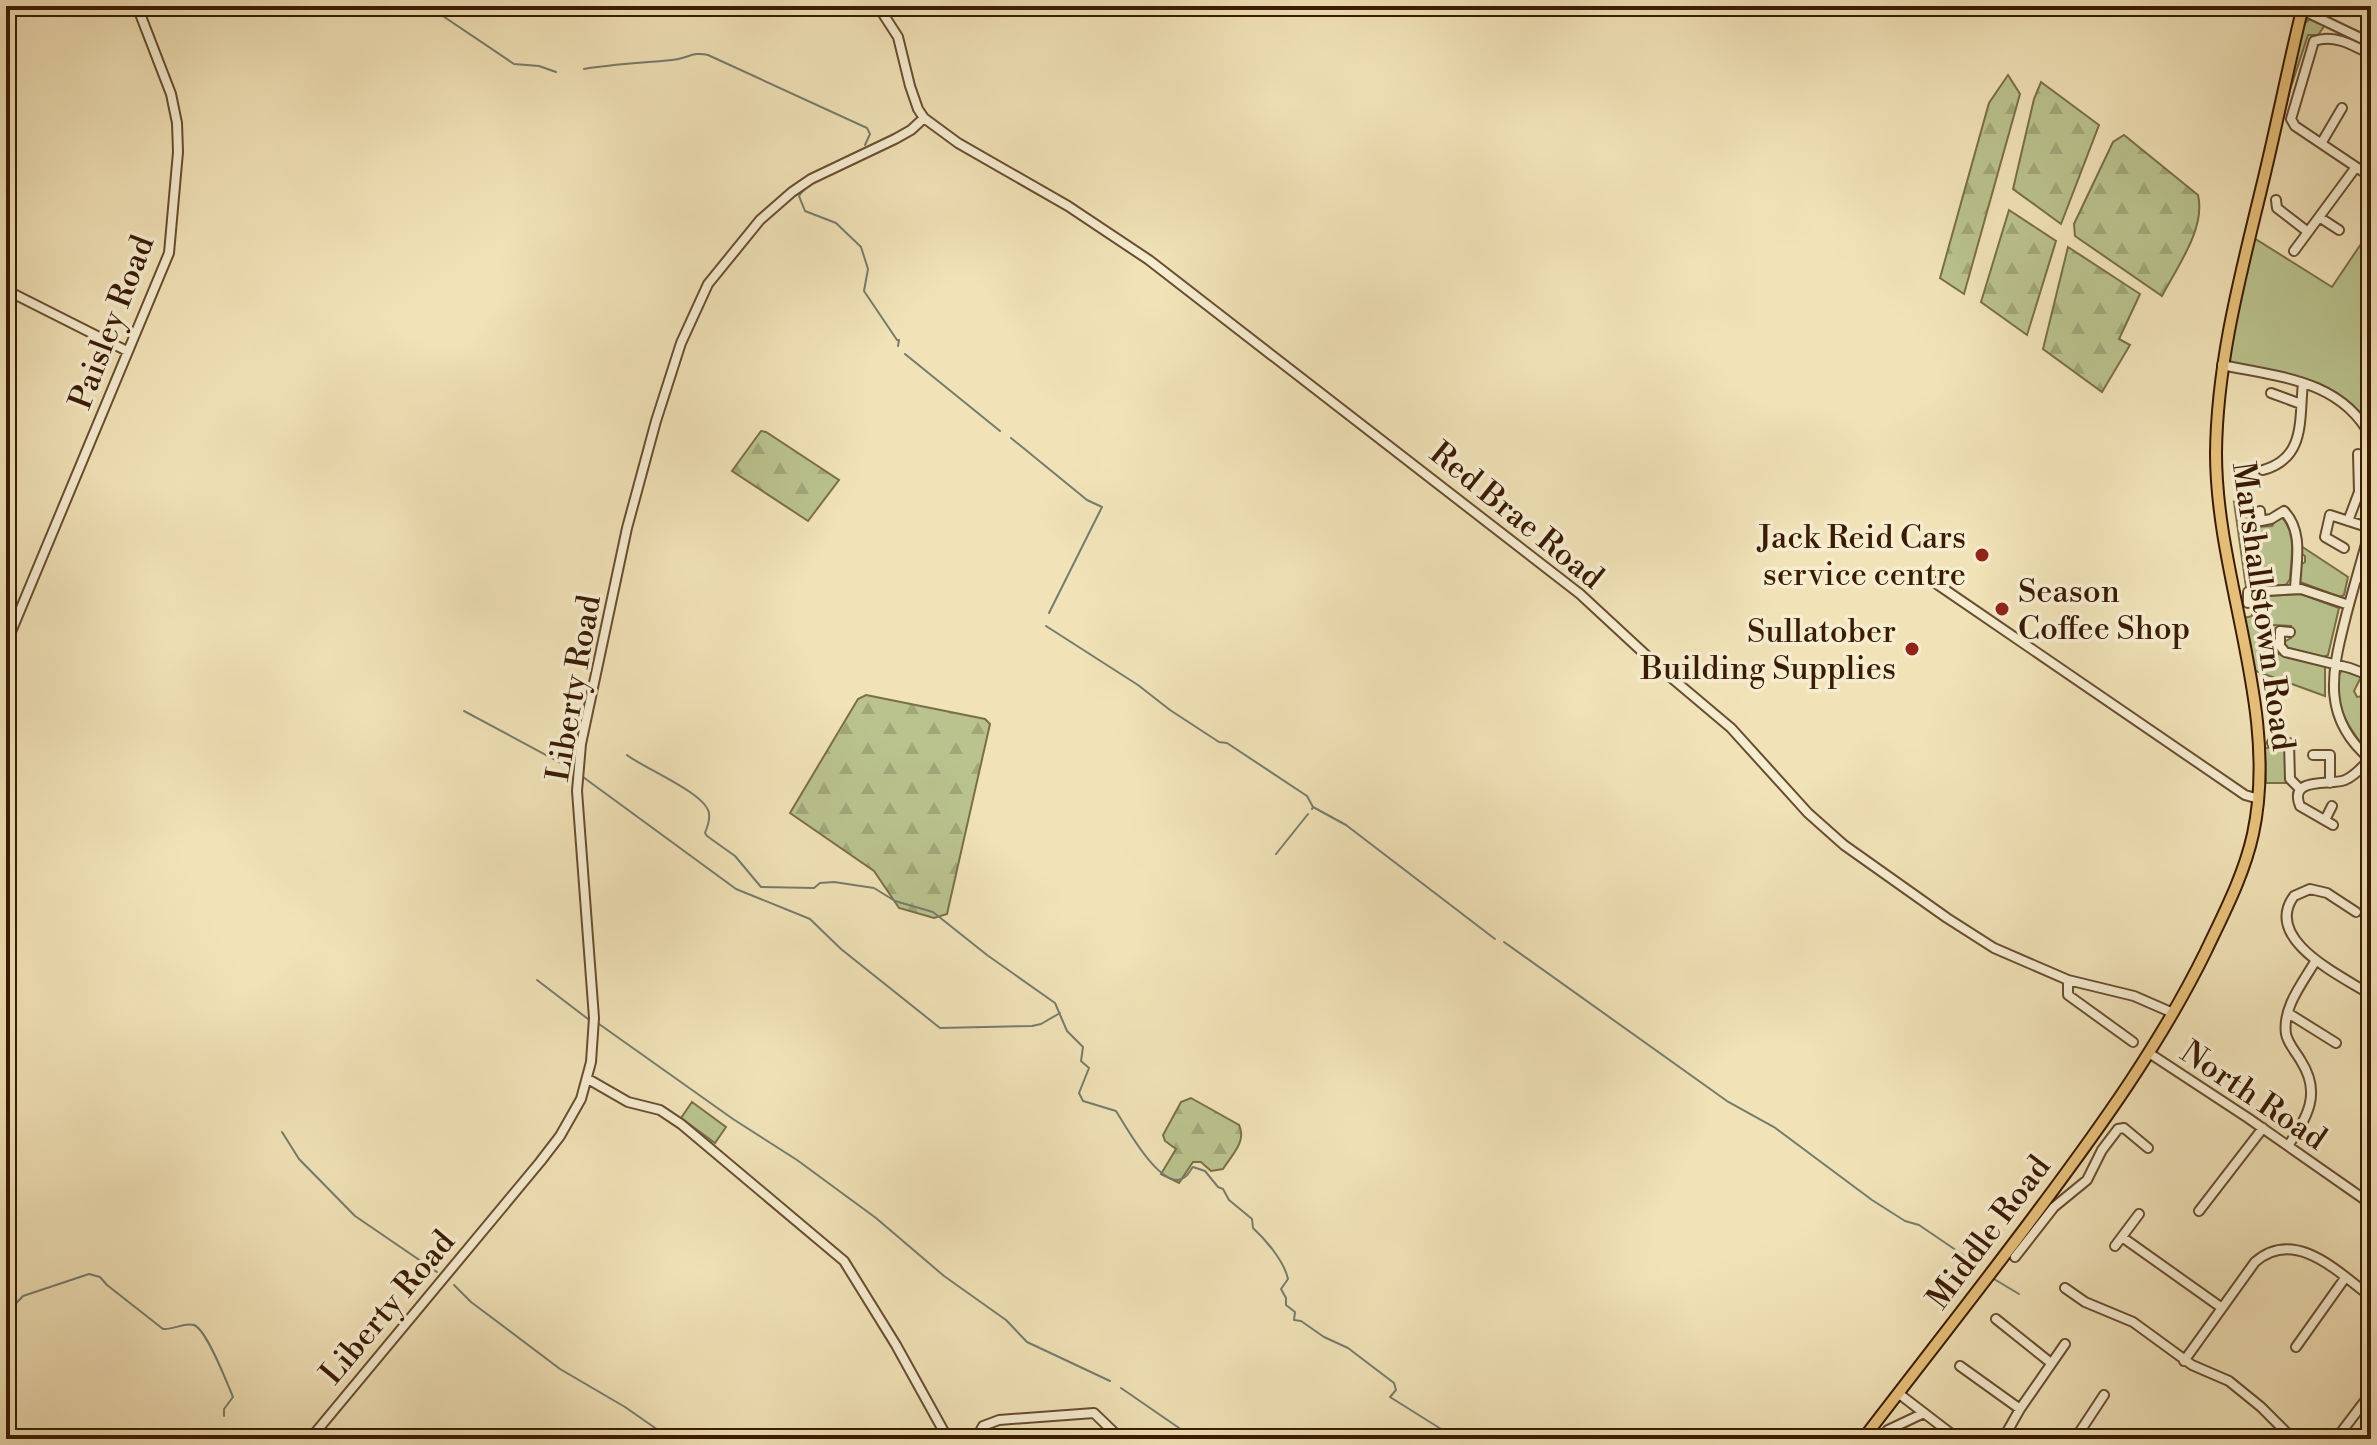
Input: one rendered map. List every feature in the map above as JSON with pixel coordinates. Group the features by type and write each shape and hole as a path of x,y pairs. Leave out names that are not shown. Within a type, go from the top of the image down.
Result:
{"main road":[{"name":"Marshallstown Road","path":"2149,1053 2203,957 2241,871 2250,845 2259,799 2256,714 2225,549 2216,455 2222,365 2302,8"},
{"name":"Middle Road","path":"1863,1439 2070,1168 2149,1053"}],"street":[{"name":"Paisley Road","path":"6,644 169,253 178,152 177,123 171,94 137,6"},
{"path":"878,6 898,37 910,86 924,118"},
{"path":"2302,8 2371,43"},
{"path":"2368,53 2333,39 2313,42 2291,120 2295,126 2371,177"},
{"path":"2322,142 2342,108"},
{"name":"Red Brae Road","path":"924,118 958,143 1068,206 1149,260 1557,575 1731,728 1808,813 1844,845 1994,948 2068,980 2134,996 2173,1013"},
{"name":"Liberty Road","path":"310,1439 560,1136 581,1099 588,1079 594,1018 577,791 581,744 633,503 652,431 681,343 708,284 760,220 792,192 811,179 895,139 924,118"},
{"path":"2294,251 2356,167"},
{"path":"2276,200 2277,208 2308,232"},
{"path":"2319,217 2339,230"},
{"path":"6,290 127,351"},
{"path":"2222,365 2322,389 2344,402 2368,426 2371,437"},
{"path":"2263,470 2278,465 2292,453 2297,440 2303,383"},
{"path":"2278,392 2301,404"},
{"path":"2348,521 2360,483 2358,454"},
{"path":"2260,511 2261,521 2283,511 2295,527 2298,544 2295,589"},
{"path":"2332,806 2329,822 2300,806 2297,799 2300,789 2308,784 2348,779 2370,760 2353,742 2340,720 2334,693 2334,664 2371,526 2330,515 2326,539 2344,548"},
{"path":"2357,577 2371,580"},
{"path":"1928,578 2245,795 2259,799"},
{"path":"2248,603 2248,592 2295,589 2349,605"},
{"path":"2290,632 2280,631 2280,646 2284,650 2371,676"},
{"path":"2272,743 2289,743 2290,780 2300,789"},
{"path":"2313,755 2330,755 2330,783"},
{"path":"2356,912 2317,889 2306,889 2294,896 2287,908 2287,924 2297,944 2371,995"},
{"path":"2288,1146 2309,1108 2313,1092 2306,1068 2287,1037 2288,1013 2316,960"},
{"path":"2068,980 2068,995 2133,1042"},
{"path":"2288,1013 2336,1043"},
{"name":"North Road","path":"2149,1053 2371,1204"},
{"path":"588,1079 628,1102 660,1110 681,1124 844,1261 896,1345 948,1439"},
{"path":"2015,1257 2054,1207 2087,1180 2102,1150 2120,1128 2148,1148"},
{"path":"2199,1211 2263,1128"},
{"path":"2070,1168 2087,1180"},
{"path":"2115,1246 2139,1214"},
{"path":"2122,1237 2222,1308"},
{"path":"2184,1361 2255,1262 2277,1250 2303,1250 2371,1297"},
{"path":"2296,1347 2345,1278"},
{"path":"2065,1288 2085,1302 2133,1322 2184,1361 2229,1381 2293,1439"},
{"path":"1996,1319 2051,1363"},
{"path":"2003,1439 2065,1344"},
{"path":"1960,1366 2020,1409"},
{"path":"1898,1393 1958,1439"},
{"path":"2336,1439 2371,1393"},
{"path":"2075,1439 2104,1395"},
{"path":"976,1439 983,1426 999,1420 1094,1413 1121,1439"},
{"path":"1880,1439 1888,1430 1924,1413"}],"green space":[{"path":"2311,18 2325,25 2318,35 2308,35 2290,90 2254,238 2332,287 2371,229 2371,418 2358,417 2335,396 2272,375 2223,365 2303,25"},
{"path":"2008,75 2020,94 1964,294 1940,278 1989,103"},
{"path":"2041,82 2099,125 2061,224 2013,189 2034,99"},
{"path":"2124,135 2198,195 2198,221 2194,234 2162,296 2075,236 2074,224 2113,142"},
{"path":"2009,210 2056,241 2027,335 1981,302"},
{"path":"2068,247 2140,294 2119,339 2130,345 2102,392 2043,349"},
{"path":"761,431 839,480 808,521 732,471"},
{"path":"2234,502 2246,510 2254,510 2256,527 2272,526 2279,515 2285,521 2292,545 2290,579 2286,585 2246,587"},
{"path":"2301,546 2348,577 2344,595 2340,597 2300,582 2300,565 2305,562"},
{"path":"2301,594 2339,608 2328,655 2324,657 2288,648 2284,642 2291,638 2291,626 2273,625 2278,654 2325,666 2325,696 2253,670 2244,618 2252,616 2251,597"},
{"path":"2342,670 2361,677 2354,691 2357,697 2369,695 2371,700 2371,754 2343,715 2337,690 2337,679"},
{"path":"866,695 985,719 990,724 947,914 934,918 899,908 874,871 790,813 858,699"},
{"path":"2282,747 2285,750 2286,783 2266,783 2265,748"},
{"path":"1191,1098 1239,1125 1241,1137 1223,1169 1211,1171 1201,1162 1193,1162 1179,1183 1161,1174 1176,1149 1165,1141 1163,1135 1181,1102"},
{"path":"692,1102 726,1127 715,1143 681,1118"}],"waterway":[{"path":"428,6 514,64 539,66 556,72"},
{"path":"584,69 708,55 867,128 870,134 865,145"},
{"path":"858,162 818,180 799,196 805,211 836,223 861,247 868,269 864,291 899,340 898,346"},
{"path":"905,354 1000,431"},
{"path":"1011,438 1087,500 1102,507 1049,613"},
{"path":"1046,626 1219,742 1227,743 1307,796 1313,807"},
{"path":"464,711 572,769"},
{"path":"627,755 698,798 709,814 707,836 735,856 761,887 814,888 820,883 834,882 874,888 895,901 933,912 1055,1003 1067,1031 1083,1047 1081,1061 1089,1068 1079,1093 1083,1101 1116,1111 1136,1143 1166,1176 1176,1180 1185,1177 1193,1167 1205,1171 1229,1200 1252,1219 1253,1228 1279,1258 1288,1279 1281,1289 1286,1305 1295,1312 1294,1320 1348,1348 1394,1383 1396,1390 1390,1397 1457,1439"},
{"path":"583,777 736,889 810,919 841,949 940,1028 1032,1026 1060,1013"},
{"path":"1312,809 1346,825 1495,939"},
{"path":"1276,854 1308,814"},
{"path":"1504,942 1727,1101 1774,1127 1872,1200 1905,1221 1919,1225 1972,1261"},
{"path":"537,980 588,1019"},
{"path":"599,1024 876,1218 944,1276 1006,1320 1027,1342 1110,1381"},
{"path":"282,1132 299,1159 355,1216 437,1272"},
{"path":"6,1314 23,1296 89,1274 100,1277 163,1329 190,1324 199,1329 233,1397 224,1409 224,1416"},
{"path":"1994,1279 2019,1294"},
{"path":"454,1285 471,1302 560,1369 625,1407 671,1439"},
{"path":"1121,1388 1195,1439"}],"place":[{"name":"Jack Reid Cars service centre","path":"1982,555"},
{"name":"Season Coffee Shop","path":"2002,609"},
{"name":"Sullatober Building Supplies","path":"1912,649"}]}
